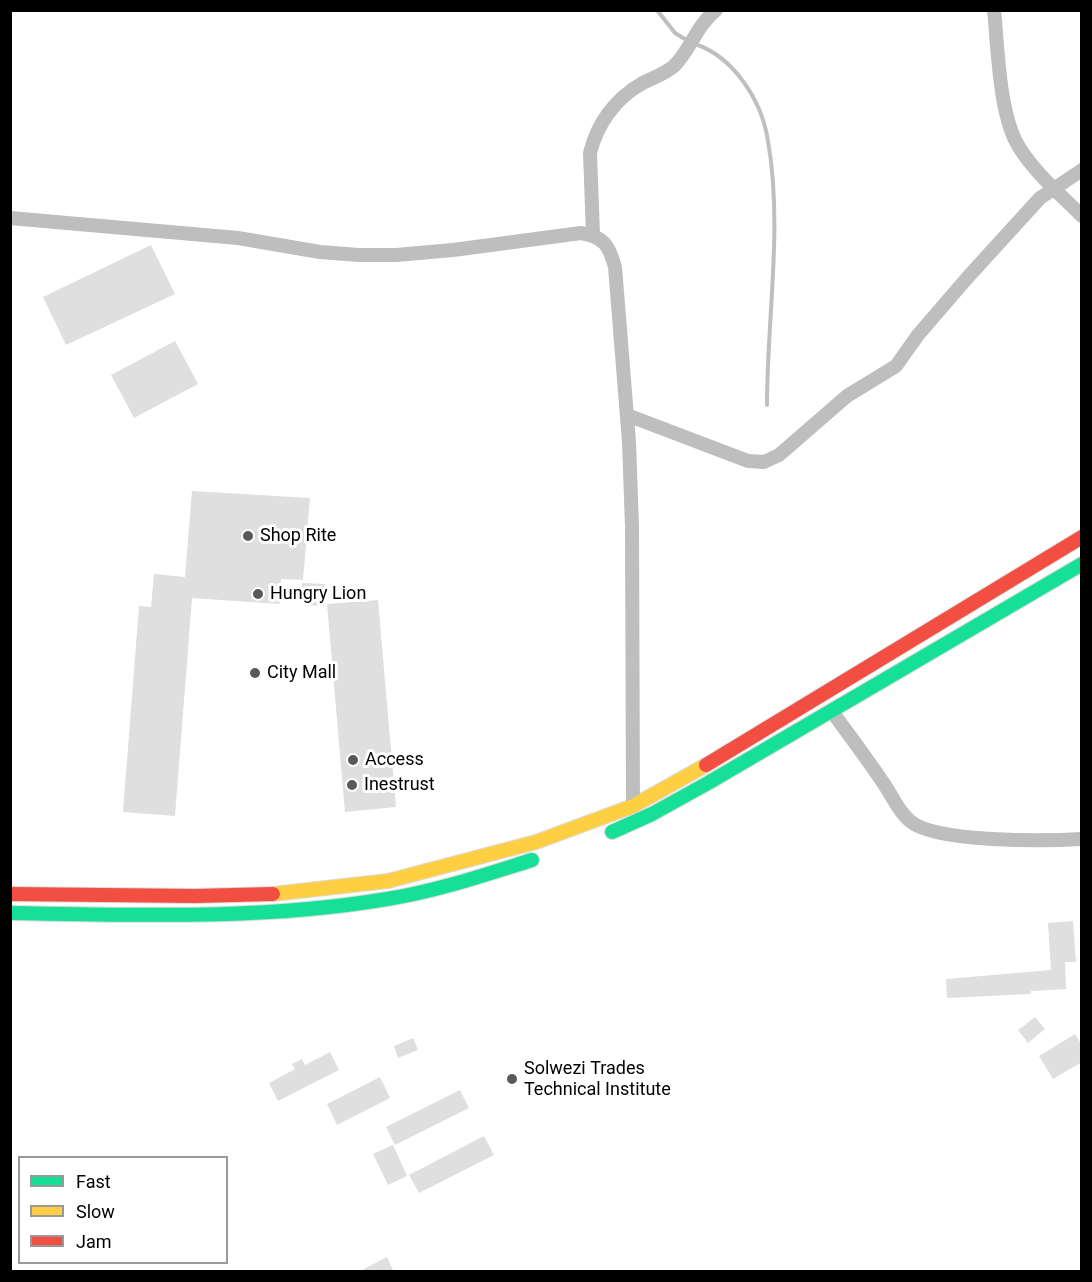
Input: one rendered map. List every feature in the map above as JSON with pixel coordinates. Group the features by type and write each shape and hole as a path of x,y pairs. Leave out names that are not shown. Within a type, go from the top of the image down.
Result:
{"highway":[{"path":"10,894 195,896 284,894 331,889 388,880 502,852 579,827 633,806 711,762 1082,537"},
{"path":"602,836 642,820 682,800 1082,564"},
{"path":"10,913 142,915 286,912 387,899 445,887 544,857"}],"street":[{"path":"593,235 590,153 592,144 609,111 627,93 675,65 702,22 716,10"},
{"path":"994,10 1006,113 1011,132 1029,161 1082,216"},
{"path":"627,415 738,458 756,463 771,460 847,396 896,366 918,335 1040,198 1053,187 1082,170"},
{"path":"10,218 238,238 320,252 359,255 396,255 453,250 581,232 593,235 605,243 615,267 627,415 632,527 633,806"},
{"path":"834,712 886,786 897,808 911,823 940,834 975,838 1082,839"}],"building":[{"path":"151,245 175,294 66,345 43,297"},
{"path":"175,341 198,384 134,418 111,375"},
{"path":"192,491 310,498 303,580 281,579 280,604 192,598 175,816 123,812 139,606 151,607 154,574 185,577"},
{"path":"302,583 325,584 323,606 305,605 301,600"},
{"path":"378,600 396,807 345,812 327,604"},
{"path":"1073,921 1076,962 1065,962 1066,989 1031,991 1031,994 947,998 946,979 1051,970 1048,923"},
{"path":"1035,1017 1045,1029 1028,1043 1018,1030"},
{"path":"1075,1034 1082,1045 1082,1062 1053,1079 1039,1056"},
{"path":"413,1038 418,1050 398,1058 394,1046"},
{"path":"330,1052 339,1070 278,1101 269,1083 295,1069 292,1064 302,1059 305,1065"},
{"path":"380,1077 390,1098 337,1125 327,1104"},
{"path":"460,1090 469,1108 395,1145 386,1127"},
{"path":"484,1136 494,1155 419,1193 409,1175"},
{"path":"393,1145 407,1176 388,1185 373,1154"},
{"path":"387,1257 394,1272 358,1272"}],"waterway":[{"path":"657,10 675,33 688,41"},
{"path":"695,44 722,59 744,82 760,111 768,141 772,173 774,239 767,405"}],"traffic: fast":[{"path":"612,832 652,814 708,783 1082,564"},
{"path":"10,913 199,915 340,906 424,892 532,860"}],"traffic: slow":[{"path":"273,894 388,881 536,842 633,806 706,765"}],"traffic: jam":[{"path":"706,765 1082,537"},
{"path":"10,894 195,896 273,894"}],"place":[{"name":"Shop Rite","path":"248,536"},
{"name":"Hungry Lion","path":"258,594"},
{"name":"City Mall","path":"255,673"},
{"name":"Access","path":"353,760"},
{"name":"Inestrust","path":"352,785"},
{"name":"Solwezi Trades Technical Institute","path":"512,1079"}]}
